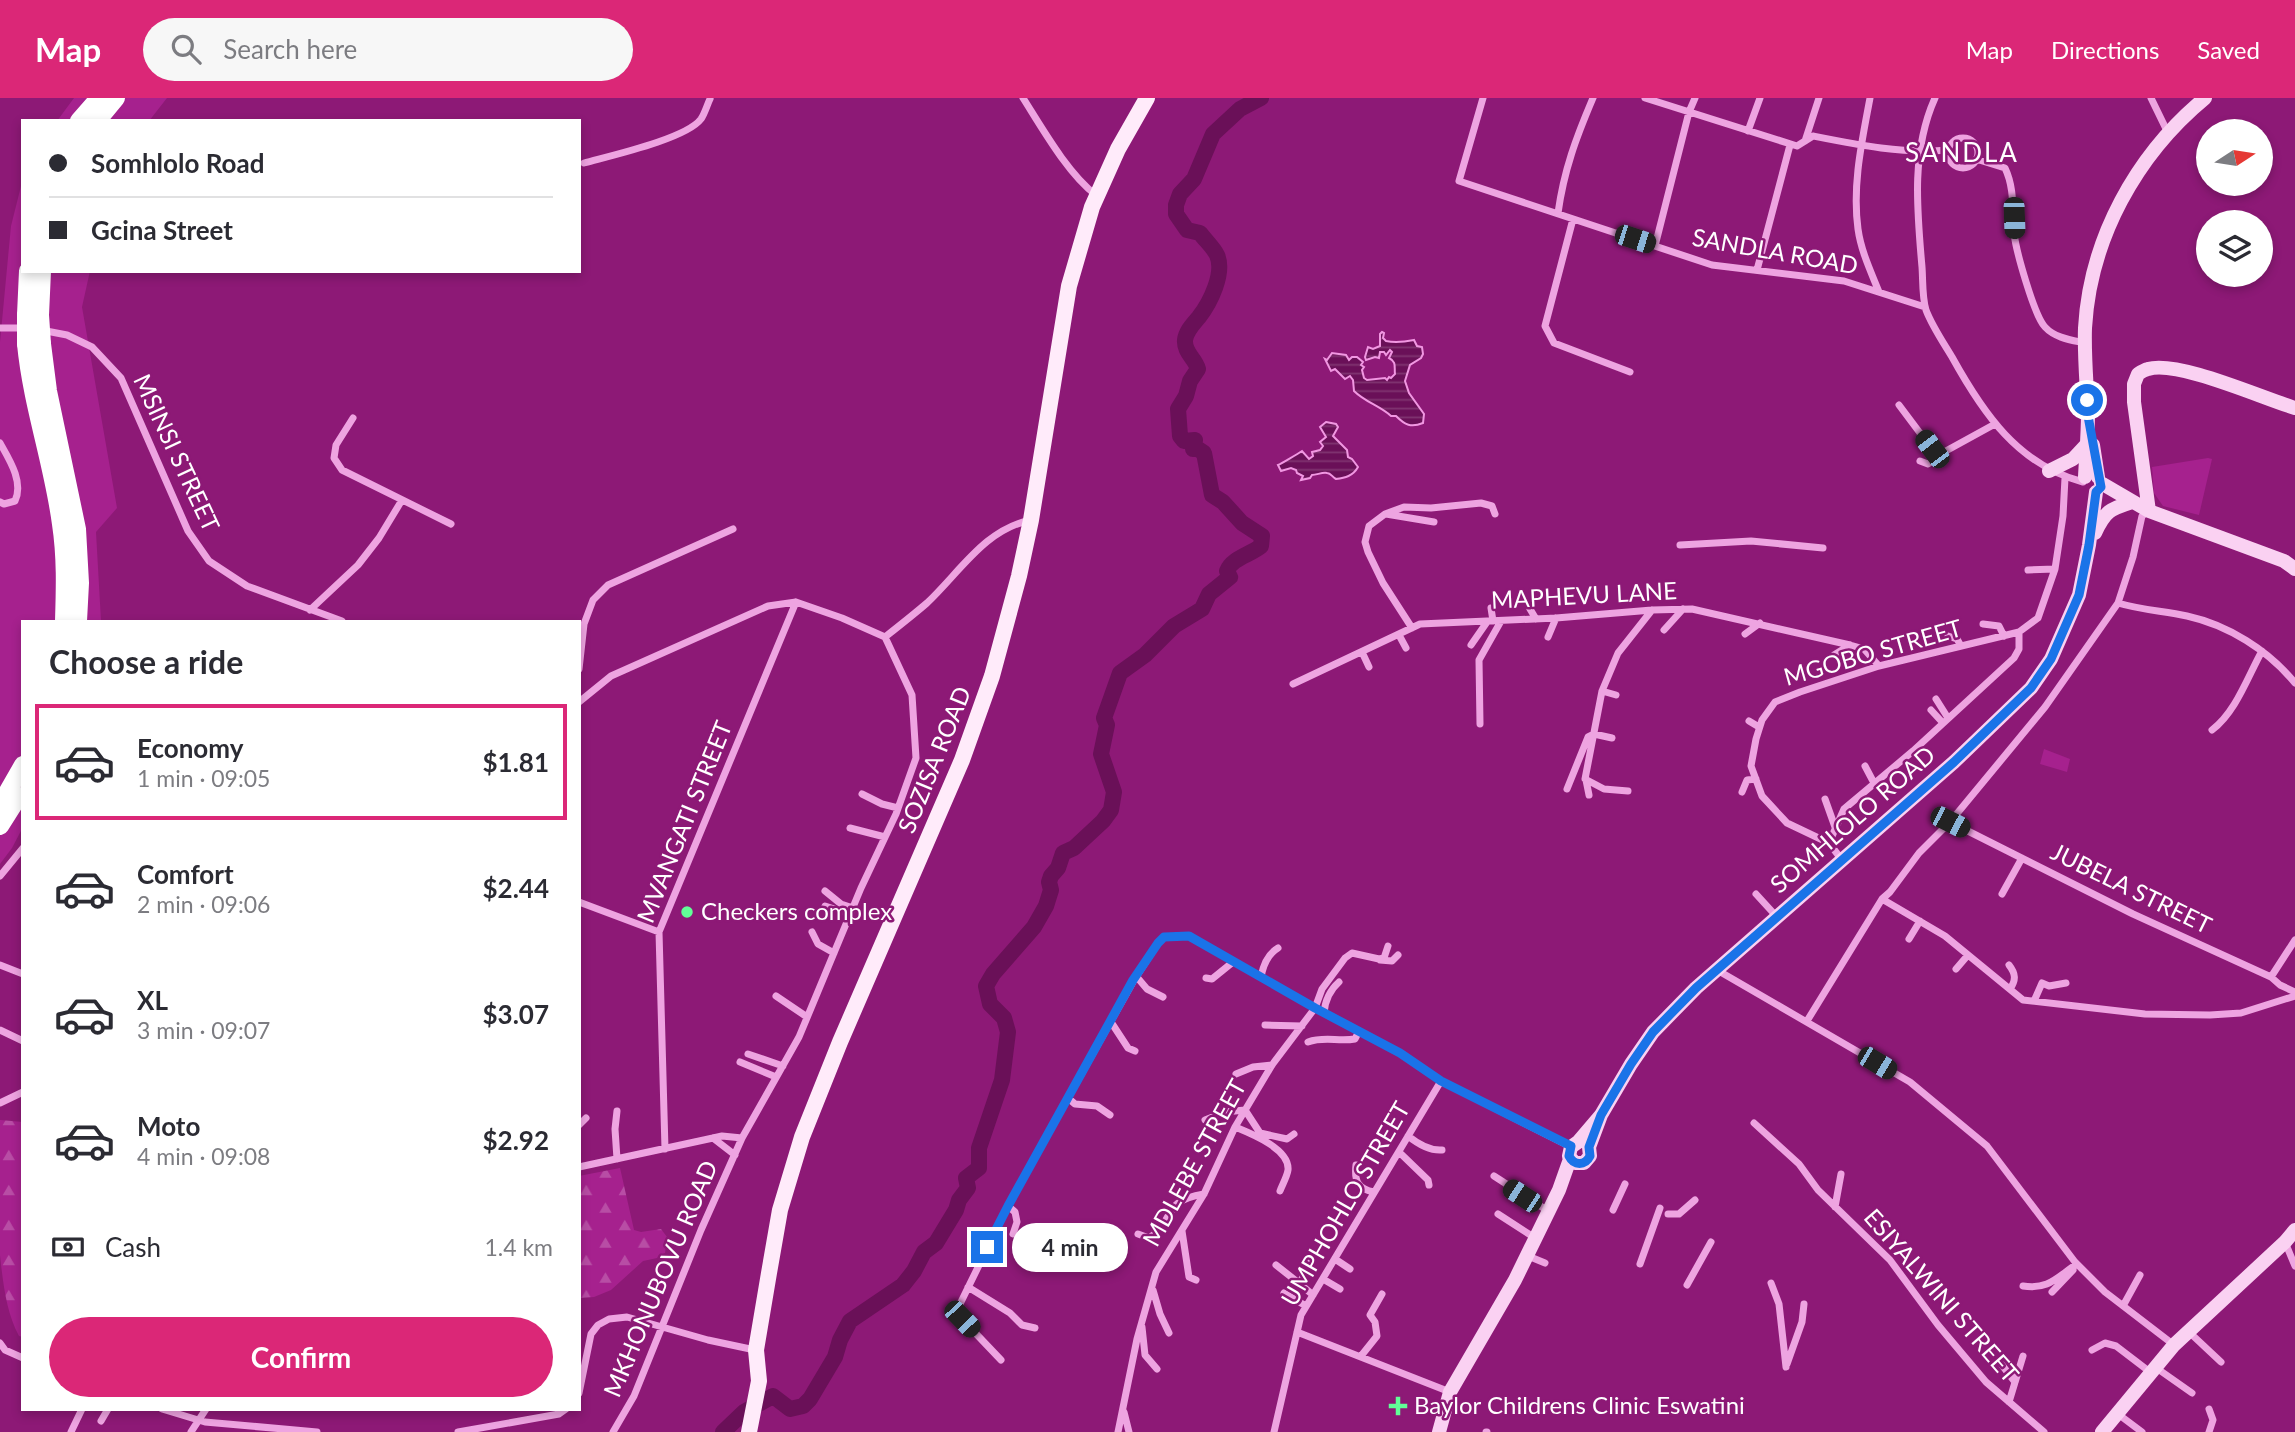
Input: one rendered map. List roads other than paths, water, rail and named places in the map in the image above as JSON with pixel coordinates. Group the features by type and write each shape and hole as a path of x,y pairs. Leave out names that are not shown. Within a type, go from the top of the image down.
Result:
{"highway":[{"path":"81,119 99,98"},
{"path":"99,119 116,98"},
{"path":"28,273 33,315 41,340 48,391 77,529 80,583 78,620"},
{"path":"33,315 42,273"},
{"path":"41,340 30,382 61,523 66,573 64,620"},
{"path":"0,805 21,768"},
{"path":"0,826 21,793"}],"main road":[{"name":"SOZISA ROAD","path":"750,1432 759,1381 756,1350 780,1210 802,1137 840,1042 962,760 992,676 1031,520 1069,286 1097,196 1118,149 1147,98"},
{"name":"SOMHLOLO ROAD","path":"1439,1432 1450,1392 1527,1255 1578,1152 1653,1032 1716,970 1954,762 2031,688 2051,659 2079,595 2090,540 2092,484 2085,343 2088,300 2094,273 2108,228 2140,169 2168,133 2205,98"},
{"path":"2150,511 2134,402 2134,384 2138,374 2148,369 2167,368 2224,383 2295,408"},
{"name":"SOMHLOLO ROAD","path":"2088,416 2087,444 2092,484"},
{"path":"2049,471 2073,459 2087,444"},
{"path":"2092,484 2150,511 2284,561 2295,569"},
{"path":"2090,540 2102,518 2128,500"},
{"path":"2102,1432 2174,1345 2295,1230"}],"street":[{"path":"584,163 641,147 684,131 700,120 709,98"},
{"path":"1023,98 1079,179 1097,196"},
{"name":"SANDLA ROAD","path":"1483,98 1459,181 1712,265 1830,278 1925,307"},
{"path":"1559,213 1563,179 1593,98"},
{"path":"1645,98 1790,145 1797,146 1814,136 1919,152 1948,150"},
{"path":"1655,246 1689,112 1695,98"},
{"path":"1748,131 1760,98"},
{"path":"1805,141 1819,98"},
{"path":"1870,98 1861,145 1857,199 1858,232 1879,292"},
{"path":"1936,98 1930,110 1919,152 1917,200 1925,307 1974,397 1995,424 2033,461 2049,471 2092,484"},
{"path":"2151,98 2168,133"},
{"path":"1965,138 1977,148 1976,159 1969,167 1958,167 1950,160 1948,150 1954,141 1965,138"},
{"path":"1757,270 1790,145"},
{"path":"1976,159 2005,168 2011,182 2014,235 2021,269 2043,326 2057,337 2085,343"},
{"path":"1573,219 1545,326 1554,343 1630,372"},
{"name":"MSINSI STREET","path":"0,328 21,327 41,340 66,335 92,347 121,378 188,531 209,561 247,586 339,620"},
{"path":"1899,405 1932,449 1944,452"},
{"path":"353,418 336,445 334,458 342,470 451,524"},
{"path":"1920,460 1928,464 1944,452 1995,424"},
{"path":"0,443 11,462 19,494 16,501 4,504 0,502"},
{"name":"MGOBO STREET","path":"1842,860 1829,843 1787,823 1762,796 1751,766 1762,720 1775,702 1879,666 2018,632 2038,618 2055,569 2063,516 2065,478"},
{"path":"310,610 358,565 379,538 402,500"},
{"path":"1412,628 1367,552 1365,542 1369,526 1385,513 1404,507 1432,508 1481,503 1492,506 1494,514"},
{"path":"1807,1021 1882,900 2045,707 2118,603 2143,516 2150,511"},
{"path":"1385,513 1434,522"},
{"path":"581,700 611,676 768,606 796,603 852,622 885,637 927,602 987,540 1014,523 1031,520"},
{"path":"581,651 584,624 593,600 608,585 733,529"},
{"path":"1680,545 1751,541 1823,548"},
{"path":"2028,570 2055,569"},
{"name":"MVANGATI STREET","path":"665,1149 659,932 796,603"},
{"path":"2118,603 2188,616 2224,629 2262,651 2295,683"},
{"name":"MAPHEVU LANE","path":"1293,684 1399,635 1421,621 1556,618 1630,607 1652,610 1692,609 1760,623 1864,649 1879,666"},
{"path":"1480,724 1479,660 1494,621 1490,608"},
{"path":"1530,609 1536,619"},
{"path":"1664,630 1683,609"},
{"path":"1589,795 1586,779 1602,691 1618,653 1652,610"},
{"path":"1548,638 1556,618"},
{"path":"1471,645 1494,621"},
{"path":"1745,634 1760,623"},
{"path":"1983,624 1998,626 2004,636"},
{"path":"1829,843 1844,809 2014,658 2018,649 2018,632"},
{"path":"1399,635 1406,648"},
{"path":"1948,636 1957,639 1961,646"},
{"name":"MKHONUBOVU ROAD","path":"613,1432 634,1396 741,1139 799,1037 898,808 916,758 912,695 885,637"},
{"path":"1834,655 1850,645"},
{"path":"2212,730 2233,706 2262,651"},
{"path":"1362,652 1368,667"},
{"path":"1602,691 1616,695"},
{"path":"1936,699 1945,721"},
{"path":"1931,710 1945,721"},
{"path":"1749,721 1759,727"},
{"path":"1567,789 1588,737 1594,734 1612,738"},
{"path":"1865,766 1874,783"},
{"path":"1586,779 1604,789 1628,791"},
{"path":"1742,792 1747,780 1756,779"},
{"path":"862,794 898,808"},
{"path":"1825,799 1835,828"},
{"name":"JUBELA STREET","path":"1950,822 2133,914 2271,976 2295,994"},
{"path":"850,828 885,837"},
{"path":"0,876 21,850"},
{"path":"2002,894 2022,858"},
{"path":"825,891 852,911"},
{"path":"1756,894 1777,917"},
{"path":"1882,900 1945,936 2023,1000 2145,1014 2210,1015 2241,1013 2295,994"},
{"path":"581,903 659,932"},
{"path":"825,906 852,911"},
{"path":"1909,939 1920,921"},
{"path":"812,932 818,944 834,953"},
{"path":"1001,1360 962,1319 960,1304 1008,1206 1068,1098 1136,976 1164,937 1189,936 1400,1053 1441,1081 1578,1152"},
{"path":"2271,976 2295,940"},
{"path":"1379,960 1384,958 1388,946"},
{"path":"1261,977 1263,966 1278,948"},
{"name":"MDLEBE STREET","path":"1118,1432 1142,1320 1156,1272 1204,1194 1235,1127 1272,1065 1315,1008 1322,989 1345,958 1352,953 1379,960"},
{"path":"1379,960 1392,961 1398,955"},
{"path":"1956,969 1968,955"},
{"path":"1206,978 1212,979 1233,962"},
{"path":"0,965 21,973"},
{"path":"2009,965 2014,971 2015,981 2010,989"},
{"path":"1716,970 1910,1082 1987,1146 2077,1264 2105,1292 2174,1345"},
{"path":"1136,976 1147,989 1163,997"},
{"path":"1324,1013 1333,987 1339,982"},
{"path":"2035,1001 2042,983 2049,986 2066,983"},
{"path":"776,996 807,1017"},
{"path":"1111,1022 1128,1048 1135,1051"},
{"path":"1265,1025 1302,1026"},
{"path":"0,1030 21,1040"},
{"path":"1308,1042 1321,1038 1355,1040 1359,1031"},
{"path":"748,1054 783,1066"},
{"path":"740,1062 776,1077"},
{"path":"1236,1074 1254,1067 1272,1065"},
{"name":"UMPHOHLO STREET","path":"1274,1432 1301,1315 1441,1081"},
{"path":"0,1103 21,1093"},
{"path":"1068,1098 1075,1104 1097,1106 1110,1115"},
{"path":"1205,1119 1225,1112 1245,1110 1260,1133 1287,1139 1294,1134"},
{"path":"617,1111 617,1159"},
{"path":"581,1123 586,1118"},
{"name":"ESIYALWINI STREET","path":"1754,1123 1799,1164 1818,1190 1890,1261 1986,1382 2044,1432"},
{"path":"1235,1127 1282,1152 1287,1160 1288,1171 1280,1191"},
{"path":"581,1167 722,1136 741,1139"},
{"path":"1408,1136 1433,1151 1441,1150"},
{"path":"713,1138 735,1155"},
{"path":"1399,1152 1428,1180 1429,1185"},
{"path":"1356,1165 1355,1177 1359,1186 1365,1191 1374,1192"},
{"path":"1835,1207 1841,1174"},
{"path":"1494,1176 1549,1211"},
{"path":"1614,1210 1625,1184"},
{"path":"1138,1234 1149,1238 1157,1233 1179,1201 1204,1194"},
{"path":"1668,1214 1679,1214 1695,1200"},
{"path":"1008,1206 1015,1212 1017,1222 1013,1234"},
{"path":"1640,1264 1660,1208"},
{"path":"1498,1214 1535,1238"},
{"path":"1182,1230 1189,1277 1196,1280"},
{"path":"1687,1285 1711,1242"},
{"path":"2285,1242 2295,1266"},
{"path":"1300,1284 1312,1252"},
{"path":"1527,1255 1545,1263"},
{"path":"1335,1259 1350,1269"},
{"path":"2023,1286 2047,1286 2077,1264"},
{"path":"2052,1292 2077,1264"},
{"path":"1276,1265 1313,1295"},
{"path":"2123,1306 2140,1275"},
{"path":"1322,1279 1340,1289"},
{"path":"1770,1283 1779,1304 1786,1367 1804,1304"},
{"path":"1152,1286 1169,1333"},
{"path":"968,1287 1010,1313 1022,1325 1035,1328"},
{"path":"1284,1293 1306,1306"},
{"path":"1361,1356 1377,1336 1375,1322 1370,1315 1382,1294"},
{"path":"581,1383 591,1334 598,1325 609,1319 627,1317 661,1328 756,1350"},
{"path":"1142,1320 1145,1355 1157,1368"},
{"path":"1297,1332 1450,1392"},
{"path":"2188,1332 2221,1362"},
{"path":"2092,1350 2105,1343 2116,1346 2192,1393"},
{"path":"2,1349 21,1357"},
{"path":"2009,1402 2024,1356"},
{"path":"2002,1365 2015,1382"},
{"path":"1123,1408 1129,1432"},
{"path":"2209,1409 2213,1420 2209,1432"},
{"path":"71,1432 81,1411"},
{"path":"101,1421 106,1411"},
{"path":"169,1411 200,1420 317,1432"},
{"path":"191,1432 205,1411"},
{"path":"458,1432 559,1414 563,1411"},
{"path":"2117,1413 2142,1432"}],"waterway":[{"path":"723,1432 744,1412 773,1396 790,1409 803,1406 835,1357 850,1321 903,1285 924,1252 936,1243 968,1188 966,1178 979,1168 979,1148 1002,1080 1008,1032 1004,1018 990,1004 986,986 993,974 1034,927 1046,906 1051,890 1049,882 1063,853 1074,848 1111,810 1114,792 1101,754 1107,725 1104,718 1120,673 1145,655 1174,626 1202,609 1209,594 1230,577 1227,571 1229,567 1261,546 1262,536 1242,523 1223,502 1212,495 1204,453 1193,449 1195,440 1184,441 1180,436 1178,409 1198,369 1186,348 1186,337 1212,296 1218,279 1219,262 1217,255 1200,233 1187,230 1176,214 1180,194 1194,179 1213,134 1240,109 1261,98"}],"place":[{"name":"Checkers complex","path":"687,912"},
{"name":"Baylor Childrens Clinic Eswatini","path":"1398,1406"}],"district":[{"name":"SANDLA","path":"1962,153"}]}
